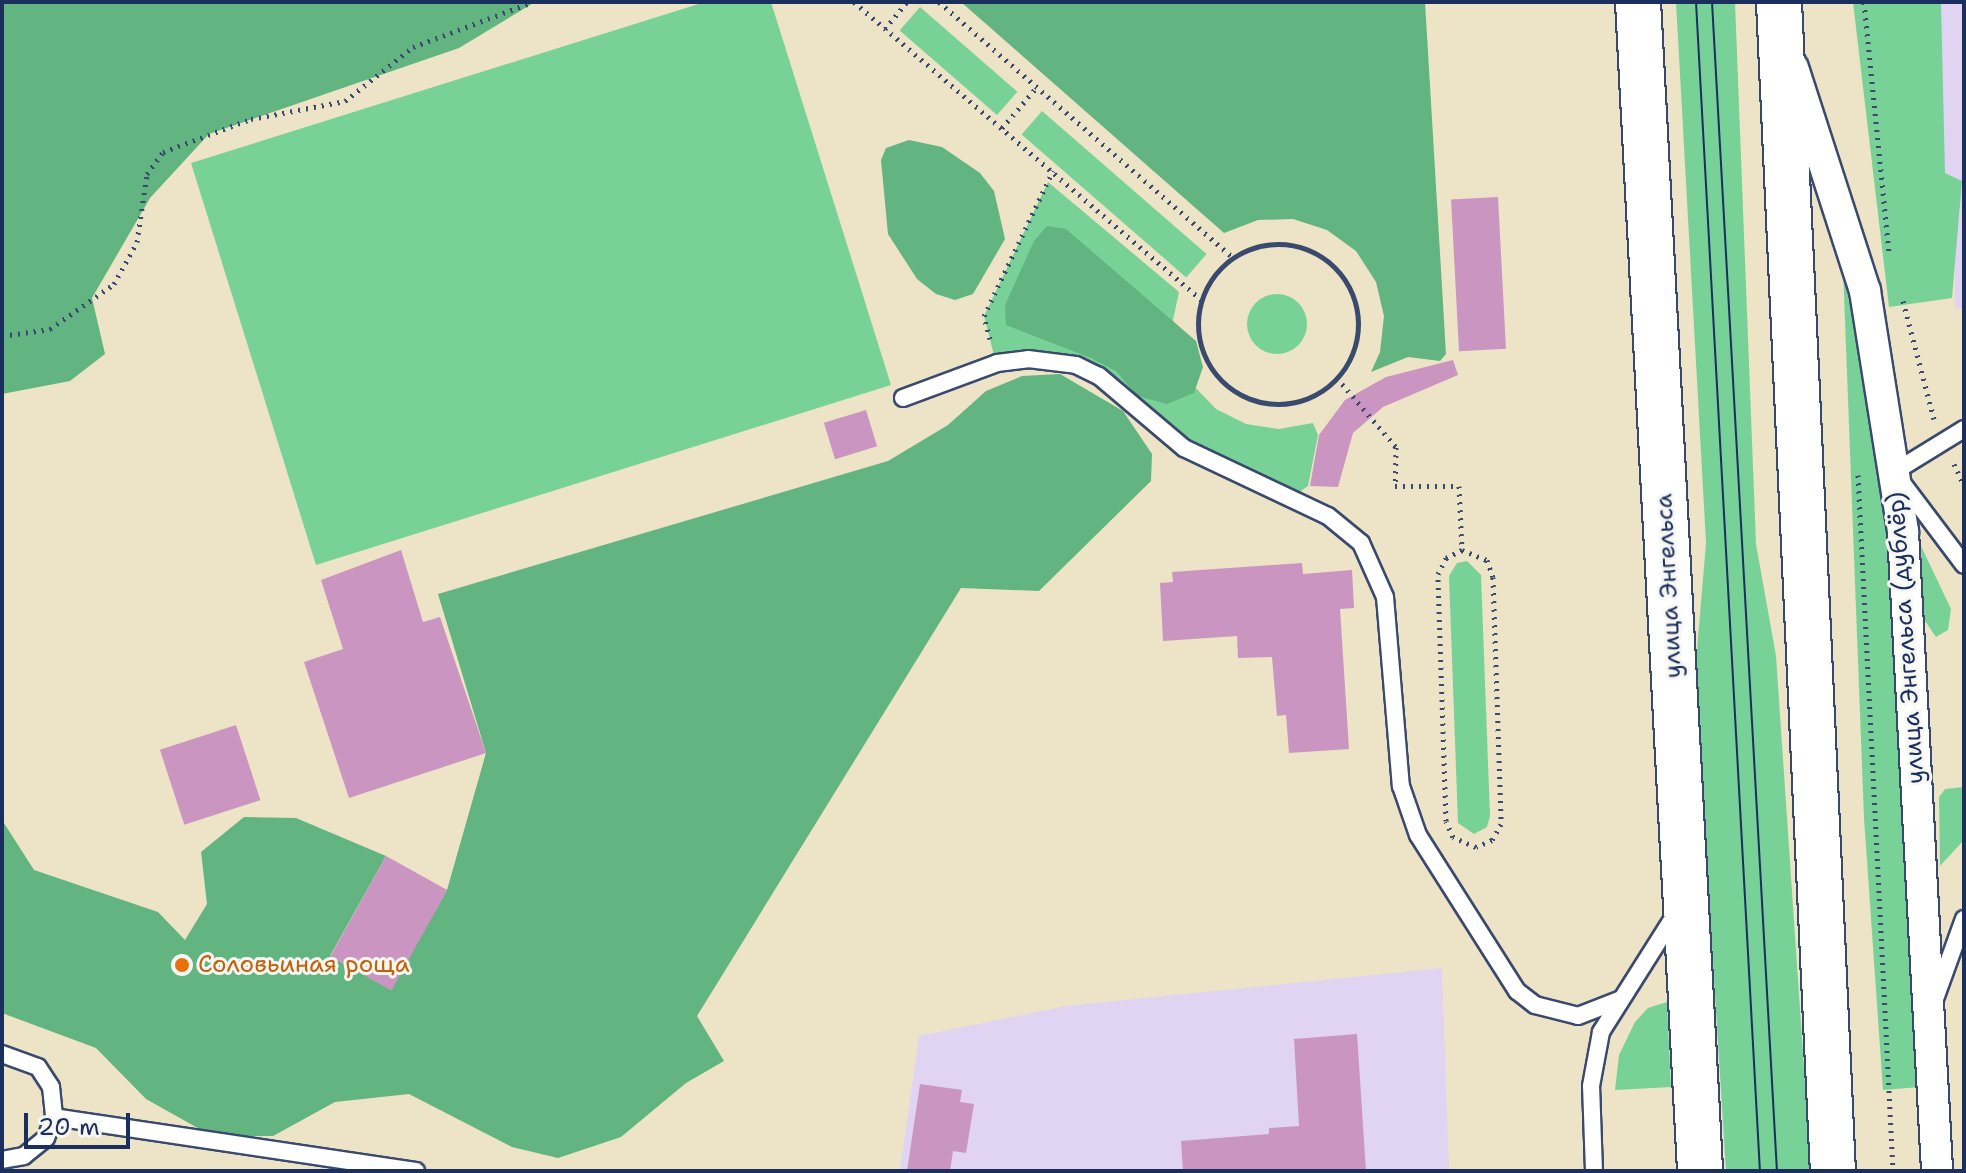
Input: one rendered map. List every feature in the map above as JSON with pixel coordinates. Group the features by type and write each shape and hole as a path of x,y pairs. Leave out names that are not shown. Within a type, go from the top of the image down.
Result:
{"main road":[{"name":"улица Энгельса","path":"1638,2 1700,1171"},
{"path":"1779,14 1833,1171"}],"street":[{"name":"улица Энгельса (дублёр)","path":"1779,14 1865,291 1903,532 1937,1171"}],"lane":[{"path":"903,398 997,363 1028,359 1076,365 1099,376 1184,448 1328,516 1361,543 1385,597 1401,786 1418,835 1517,991 1535,1005 1578,1016 1619,1000"},
{"path":"1964,429 1894,472 1964,565"},
{"path":"1594,1171 1594,1056 1619,1000 1650,960 1686,896"},
{"path":"1929,1015 1964,919"},
{"path":"2,1054 38,1067 51,1087 54,1117 46,1138 24,1156 2,1160"},
{"path":"54,1117 416,1171"}],"path":[{"path":"2,336 50,329 114,284 137,242 147,174 163,152 251,119 345,101 413,47 533,2"},
{"path":"854,2 1202,300"},
{"path":"885,29 907,2"},
{"path":"939,2 1234,258"},
{"path":"1864,2 1891,267"},
{"path":"1002,128 1037,87"},
{"path":"993,351 984,316 1053,171"},
{"path":"1288,244 1332,265 1348,284 1358,333 1337,378 1317,394 1293,403 1243,396 1207,362 1199,338 1202,300 1220,269 1234,258 1263,245 1288,244"},
{"path":"1898,287 1942,442"},
{"path":"1873,330 1896,328 1894,298"},
{"path":"1337,378 1396,447 1395,486 1459,486 1462,550"},
{"path":"1857,458 1893,1171"},
{"path":"1462,550 1487,560 1493,577 1501,824 1492,840 1476,847 1453,837 1446,821 1438,574 1446,558 1462,550"}],"shaded area":[{"path":"1929,2 1964,2 1964,308 1955,309 1955,184 1938,175"},
{"path":"1442,968 1449,1171 900,1171 919,1036 1066,1006"}],"green space":[{"path":"2,2 535,2 459,48 209,134 150,198 92,298 105,354 70,381 2,394"},
{"path":"705,2 771,2 891,385 316,565 191,163"},
{"path":"961,2 1425,2 1446,354 1440,361 1408,357 1371,372 1380,352 1384,316 1376,282 1356,251 1327,230 1293,219 1258,220 1224,233"},
{"path":"1676,2 1735,2 1756,544 1776,656 1811,1171 1726,1171 1695,674 1706,543"},
{"path":"1853,2 1941,2 1945,173 1962,181 1952,298 1889,307"},
{"path":"920,7 1017,92 997,115 900,30"},
{"path":"1042,111 1207,254 1186,277 1022,134"},
{"path":"909,140 942,147 980,173 994,191 1005,239 973,294 955,300 936,294 917,279 888,234 881,160 886,148"},
{"path":"1048,182 1179,292 1173,320 1192,384 1216,409 1246,424 1279,429 1313,423 1318,435 1308,486 1292,497 1216,467 1099,376 996,363 984,316"},
{"path":"1047,226 1066,229 1196,341 1203,367 1194,393 1167,404 1137,396 1116,371 1006,325 1005,305 1034,241"},
{"path":"1843,268 1865,333 1887,493 1920,1087 1883,1090 1864,818"},
{"path":"1277,294 1288,296 1298,303 1305,313 1305,335 1298,345 1288,352 1277,354 1266,352 1256,345 1249,335 1247,324 1249,313 1256,303 1266,296"},
{"path":"1060,374 1123,411 1152,454 1151,481 1039,591 961,588 697,1016 724,1061 686,1083 621,1137 558,1158 512,1147 409,1094 335,1102 273,1136 212,1136 146,1099 96,1048 2,1013 2,820 34,870 158,912 185,940 207,904 201,852 244,817 296,818 386,856 330,956 391,989 447,890 486,753 438,594 888,461 948,425 986,391 1022,376"},
{"path":"1921,546 1951,609 1948,630 1936,637 1923,618"},
{"path":"1467,561 1481,575 1490,816 1487,827 1474,834 1458,823 1449,576 1457,563"},
{"path":"1964,787 1964,840 1940,866 1939,797 1945,789"},
{"path":"1667,1002 1671,1087 1615,1090 1619,1055 1635,1022 1648,1008"}],"building":[{"path":"1498,197 1506,349 1459,351 1451,199"},
{"path":"1453,360 1458,375 1383,407 1353,433 1338,487 1310,486 1319,435 1345,400 1386,377"},
{"path":"866,410 877,446 835,459 824,423"},
{"path":"401,550 423,622 440,617 486,753 349,798 304,662 343,649 321,580"},
{"path":"1302,563 1303,574 1352,570 1354,608 1340,609 1349,749 1289,753 1286,715 1277,716 1272,657 1238,658 1237,636 1163,641 1160,583 1173,582 1172,572"},
{"path":"236,725 260,800 184,825 160,750"},
{"path":"386,856 447,890 391,991 330,957"},
{"path":"1357,1034 1366,1171 1183,1171 1181,1141 1269,1134 1269,1128 1299,1126 1294,1039"},
{"path":"920,1084 962,1090 960,1102 974,1104 966,1153 953,1151 950,1171 907,1171"}],"tram line":[{"path":"1696,2 1760,1171"},
{"path":"1712,2 1777,1171"}],"place":[{"name":"Соловьиная роща","path":"182,965"}]}
